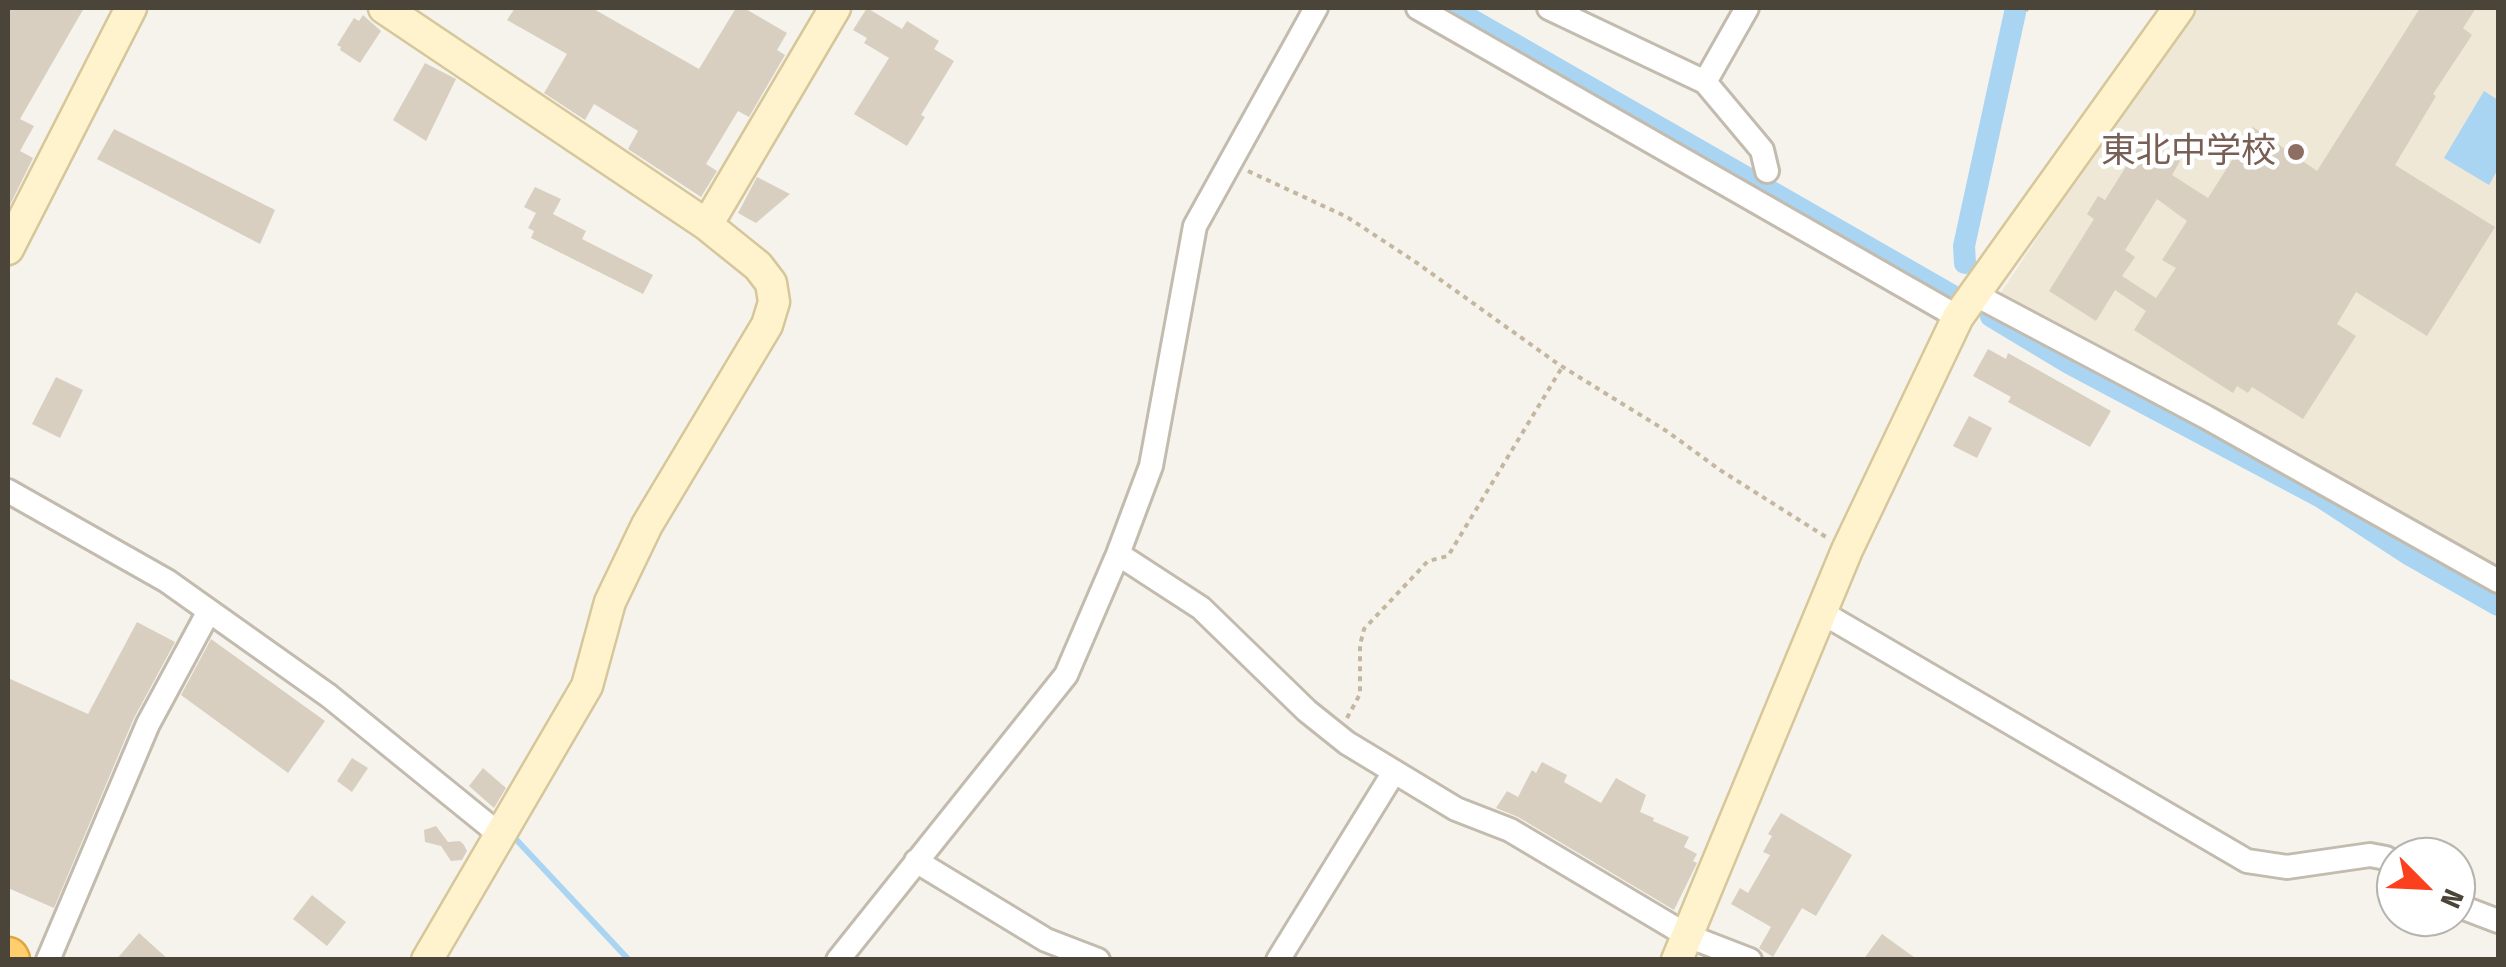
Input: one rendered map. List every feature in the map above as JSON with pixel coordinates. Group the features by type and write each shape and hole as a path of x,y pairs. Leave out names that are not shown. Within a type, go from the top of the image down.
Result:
{"street":[{"path":"8,249 131,8"},
{"path":"384,8 708,224 758,266 771,283 774,302 768,325 647,525 610,602 587,686 427,960"},
{"path":"708,224 835,8"},
{"path":"838,960 1066,676 1151,466 1195,226 1316,8"},
{"path":"1418,8 1966,306 2206,417 2498,582"},
{"path":"1549,8 1705,82 1762,150 1767,171"},
{"path":"1705,82 1747,8"},
{"path":"1682,948 1847,550 1966,306 2179,8"},
{"path":"8,491 167,580 329,696 499,834"},
{"path":"1118,554 1201,608 1307,711 1394,772 1456,809 1510,830 1682,948 1750,960"},
{"path":"48,960 148,724 209,610"},
{"path":"1821,612 2247,861 2286,867 2376,856"},
{"path":"1278,960 1394,772"},
{"path":"916,861 1046,940 1098,960"}],"path":[{"path":"1229,163 1347,217 1562,367 1847,550"},
{"path":"1337,735 1360,694 1360,645 1364,629 1428,561 1448,556 1562,367"}],"shaded area":[{"name":"東北中学校","path":"2190,8 2498,8 2498,575 1998,297"}],"water":[{"path":"2484,91 2498,100 2498,169 2489,185 2444,158"}],"building":[{"path":"8,8 84,8 20,119 34,126 20,151 33,158 8,209"},
{"path":"515,8 592,8 699,69 736,8 744,8 787,33 777,50 785,55 749,117 738,111 706,164 717,171 701,197 628,149 638,131 594,104 585,120 544,93 567,54 507,20"},
{"path":"867,8 902,29 907,21 939,41 934,49 954,61 907,146 854,114 889,58 864,43 867,38 853,30"},
{"path":"2420,8 2476,8 2463,28 2472,35 2433,94 2436,96 2395,165 2495,227 2427,336 2356,292 2337,324 2356,336 2303,419 2252,387 2248,393 2237,386 2233,393 2134,330 2146,311 2115,290 2096,321 2049,291 2094,219 2087,214 2098,196 2105,200 2144,138 2180,161 2172,175 2208,198 2253,127 2317,171","holes":["2157,199 2187,221 2162,260 2176,268 2156,298 2122,276 2135,257 2125,250"]},
{"path":"363,15 381,31 360,63 337,45 354,18 359,21"},
{"path":"425,63 456,79 426,141 393,120"},
{"path":"114,129 275,210 260,244 97,159"},
{"path":"757,177 790,194 756,223 738,213"},
{"path":"535,187 561,199 553,214 586,231 582,239 653,275 643,294 531,238 534,231 528,228 536,213 524,207"},
{"path":"1988,349 2006,359 2008,353 2111,411 2090,447 2008,402 2011,397 1973,376"},
{"path":"56,377 83,390 60,438 32,424"},
{"path":"1969,416 1992,428 1977,458 1953,446"},
{"path":"137,622 175,642 134,718 54,908 8,888 8,678 88,714"},
{"path":"211,639 325,721 288,773 181,695"},
{"path":"352,758 368,768 352,792 337,781"},
{"path":"1542,762 1567,775 1564,782 1601,803 1616,778 1646,795 1640,812 1689,837 1684,847 1697,854 1693,861 1697,863 1674,910 1518,817 1496,808 1507,791 1518,797 1532,770 1536,773"},
{"path":"483,768 506,788 494,808 469,786"},
{"path":"1781,813 1852,855 1816,916 1802,908 1773,957 1759,948 1771,927 1731,904 1740,888 1748,893 1770,855 1763,852 1772,836 1768,834"},
{"path":"436,826 448,842 460,841 464,845 467,851 462,860 451,861 441,846 425,842 424,830"},
{"path":"312,895 346,922 327,946 293,919"},
{"path":"139,933 169,960 116,960"},
{"path":"1882,934 1918,960 1863,960"}],"waterway":[{"path":"1451,8 1953,296"},
{"path":"1965,263 1964,246 2016,8"},
{"path":"1991,316 2069,363 2321,497 2410,555 2498,605"},
{"path":"334,686 398,738"},
{"path":"511,834 629,960"}],"place":[{"name":"東北中学校","path":"2296,152"}]}
